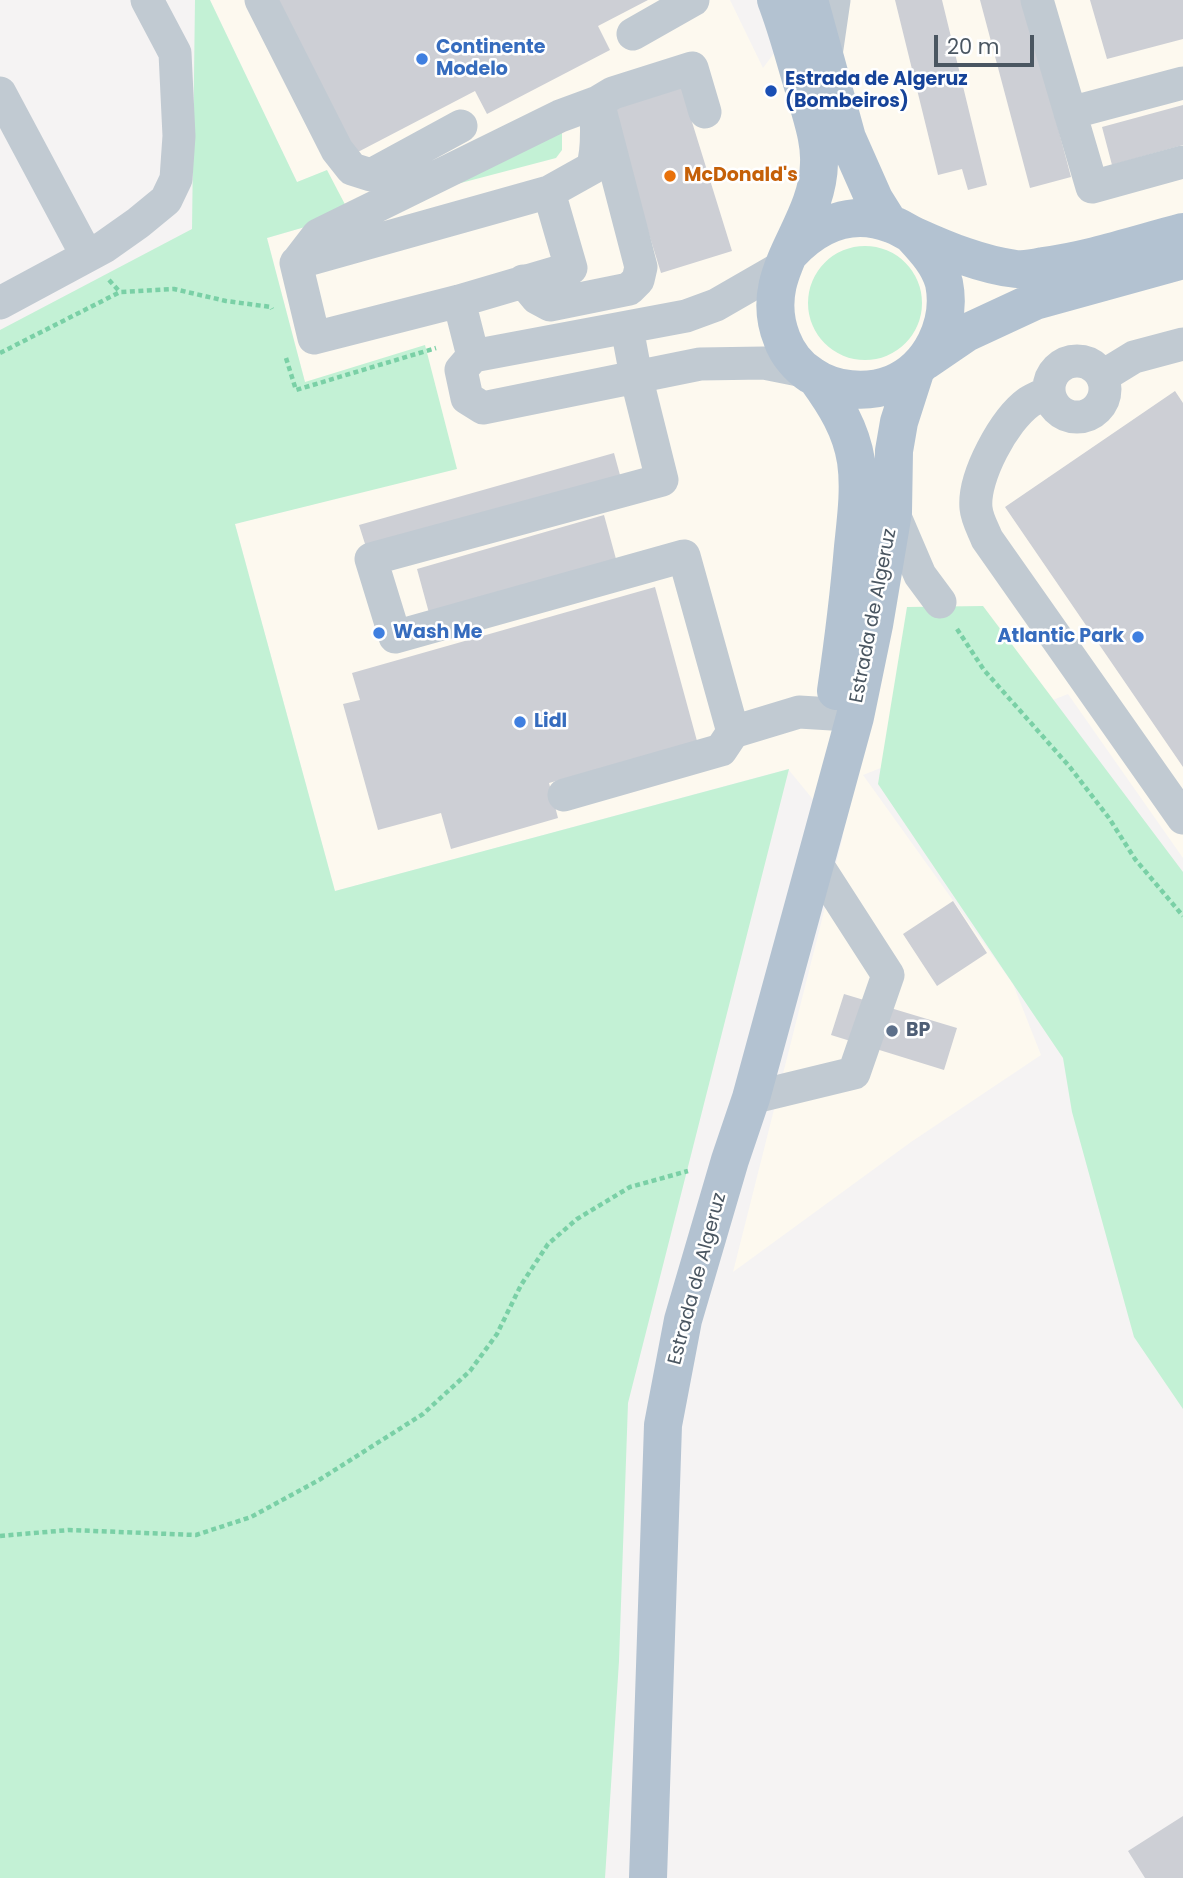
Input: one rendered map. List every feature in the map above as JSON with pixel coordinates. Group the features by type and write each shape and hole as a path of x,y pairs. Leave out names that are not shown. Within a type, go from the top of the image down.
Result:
{"main road":[{"name":"Estrada de Algeruz","path":"776,0 787,28 820,146 815,197 786,260 774,294 775,323 786,349 840,412 856,459 857,490 846,619 814,860"},
{"name":"Estrada de Algeruz","path":"648,1878 663,1425 683,1320 751,1098 855,717 893,512 894,451 899,422 920,366 939,338 946,310 943,282 932,256 900,229 874,199 847,138 809,0"},
{"path":"786,260 805,237 824,225 845,219 867,218 969,258 1018,270 1066,263 1183,232"},
{"path":"811,375 841,389 868,390 893,383 966,333 1035,302 1183,260"}],"street":[{"path":"0,303 87,256 138,223 166,200 176,179 179,135 175,53 147,0"},
{"path":"261,0 337,150 352,169 371,175 461,126"},
{"path":"633,34 693,0"},
{"path":"826,57 834,0"},
{"path":"1037,0 1092,187 1183,162"},
{"path":"296,263 318,235 560,116 598,102 613,93 692,68 705,112"},
{"path":"1070,113 1183,83"},
{"path":"0,93 87,256"},
{"path":"296,263 549,192 592,168 598,153 595,119 598,102"},
{"path":"523,281 537,298 550,305 629,289 638,280 641,267 598,102"},
{"path":"296,263 314,338 459,301 570,268 549,192"},
{"path":"786,260 716,305 686,316 473,356 460,370 467,398 483,408 700,364 764,363 811,375"},
{"path":"459,301 473,356"},
{"path":"627,328 662,480 371,559 394,637 684,556 733,732"},
{"path":"1183,344 1134,357 1103,376 1085,361 1068,362 1059,367 1049,383 1049,393 1028,402 1004,431 987,459 982,468 976,507 987,539 1183,818"},
{"path":"893,512 920,575 940,602"},
{"path":"564,795 721,750 733,732 799,712 832,714"},
{"path":"751,1098 854,1073 888,975 814,860"}],"path":[{"path":"0,353 120,292 174,289 226,301 271,307 275,318"},
{"path":"285,354 296,390 440,347"},
{"path":"940,602 984,670 1069,766 1109,818 1135,859 1183,916"},
{"path":"0,1536 69,1530 196,1535 251,1517 319,1480 423,1414 470,1371 497,1334 522,1285 548,1244 577,1219 630,1186 730,1160"}],"shaded area":[{"path":"210,0 730,0 763,68 814,0 1183,0 1183,858 1068,694 863,775 1013,984 1041,1055 911,1142 733,1272 843,836 788,769 335,891 235,524 457,468 305,382 267,238 350,214 297,182"}],"green space":[{"path":"195,0 210,0 297,182 327,170 350,214 267,238 305,382 425,345 457,469 235,524 335,891 789,769 628,1403 619,1661 605,1878 0,1878 0,330 192,229"},
{"path":"562,125 562,150 556,158 434,190"},
{"path":"865,246 887,251 905,263 917,281 922,303 917,325 905,343 887,355 865,360 843,355 825,343 813,325 808,303 813,281 825,263 843,251"},
{"path":"983,606 1183,872 1183,1409 1134,1337 1072,1112 1063,1058 878,784 907,607"}],"building":[{"name":"Continente Modelo","path":"276,0 648,0 598,26 610,50 487,114 475,91 356,153"},
{"path":"895,0 942,0 987,185 968,190 962,169 938,175"},
{"path":"980,0 1024,0 1071,177 1030,188"},
{"path":"1090,0 1183,0 1183,39 1107,59"},
{"name":"McDonald's","path":"679,80 732,251 661,273 608,101"},
{"path":"1183,105 1183,145 1112,165 1102,127"},
{"name":"Atlantic Park","path":"1175,391 1183,403 1183,767 1005,507"},
{"path":"614,453 620,475 366,547 359,525"},
{"path":"604,515 616,559 429,613 417,569"},
{"name":"Lidl","path":"655,587 697,741 549,783 558,818 451,849 441,813 378,830 343,704 360,700 352,673"},
{"path":"953,901 987,953 937,986 903,934"},
{"path":"844,994 957,1028 944,1070 831,1035"},
{"path":"1183,1816 1183,1878 1145,1878 1128,1851"}],"place":[{"name":"Continente Modelo","path":"422,59"},
{"name":"Estrada de Algeruz (Bombeiros)","path":"771,91"},
{"name":"McDonald's","path":"670,176"},
{"name":"Wash Me","path":"379,633"},
{"name":"Atlantic Park","path":"1138,637"},
{"name":"Lidl","path":"520,722"},
{"name":"BP","path":"892,1031"}]}
